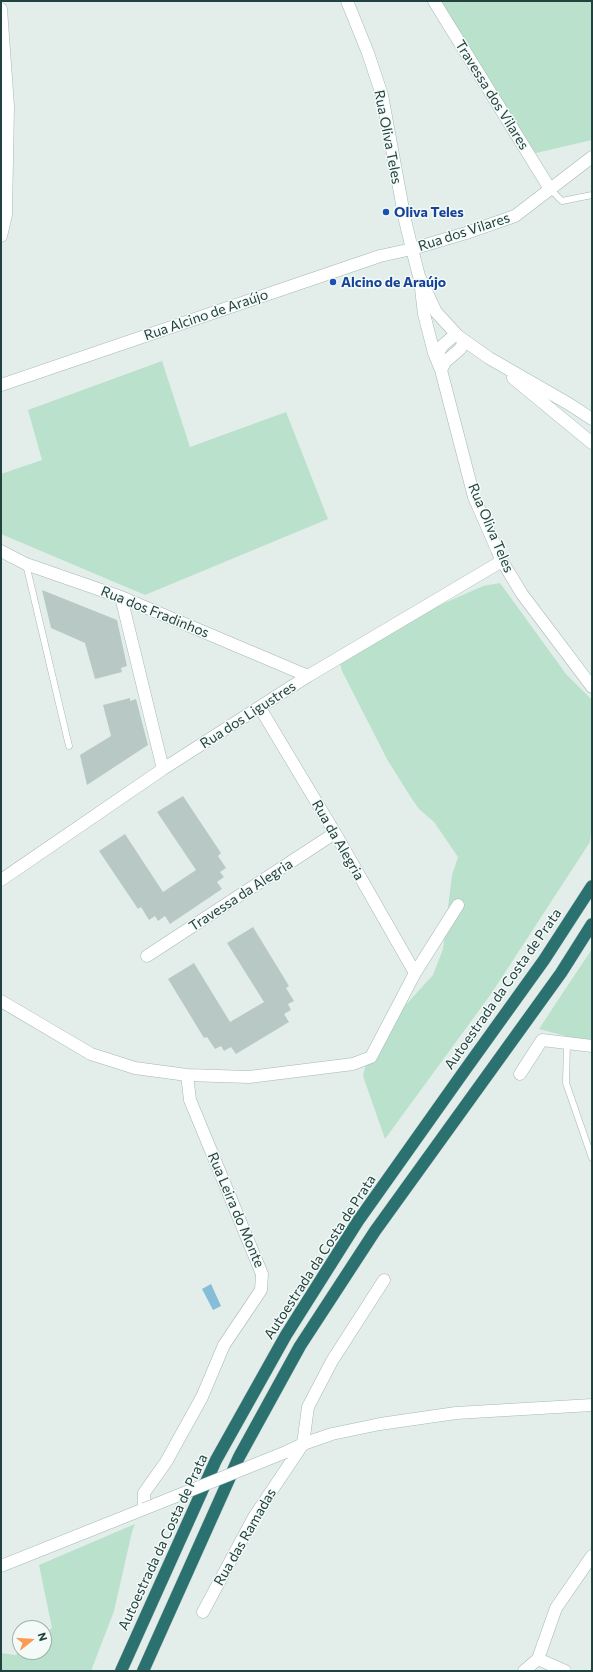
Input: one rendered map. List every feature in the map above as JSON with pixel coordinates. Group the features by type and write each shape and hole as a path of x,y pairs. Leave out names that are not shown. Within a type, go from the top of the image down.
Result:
{"highway":[{"name":"Autoestrada da Costa de Prata","path":"121,1671 216,1460 286,1335 358,1221 544,960 592,886"},
{"path":"143,1671 239,1457 300,1346 375,1231 561,973 592,924"}],"street":[{"name":"Rua Oliva Teles","path":"347,1 361,33 382,95 405,220 419,276 424,314 436,358 441,370 474,497 502,561 522,594 592,687"},
{"name":"Travessa dos Vilares","path":"434,1 550,189"},
{"path":"1,9 8,106 6,215 1,236"},
{"name":"Rua dos Vilares","path":"412,249 466,233 515,216 592,157"},
{"name":"Rua Alcino de Araújo","path":"1,385 380,256 412,249"},
{"name":"Rua Oliva Teles","path":"419,276 436,312 461,337 489,358 557,416 592,443"},
{"path":"436,358 442,346 461,337"},
{"path":"441,370 445,362 460,349 461,337"},
{"name":"Rua Oliva Teles","path":"489,358 592,419"},
{"name":"Rua dos Fradinhos","path":"1,551 26,564 121,597 308,676"},
{"name":"Rua dos Ligustres","path":"1,880 162,769 260,708 308,676 502,561"},
{"path":"121,597 162,769"},
{"name":"Rua da Alegria","path":"260,708 336,833 415,973"},
{"name":"Travessa da Alegria","path":"147,956 336,833"},
{"path":"1,1001 91,1054 135,1068 187,1075 249,1077 353,1064 371,1057 415,973 458,905"},
{"path":"520,1074 542,1040 592,1046"},
{"name":"Rua Leira do Monte","path":"144,1509 144,1493 166,1462 202,1397 224,1345 261,1290 262,1274 190,1100 187,1075"},
{"path":"303,1444 308,1407 332,1361 384,1280"},
{"path":"1,1566 303,1444 354,1429 456,1413 592,1405"},
{"name":"Rua das Ramadas","path":"203,1612 254,1517 303,1444"},
{"path":"524,1671 538,1659 556,1608 592,1556"},
{"path":"538,1659 565,1671"}],"lane":[{"path":"550,189 562,201 592,195"},
{"path":"26,564 69,746"},
{"path":"567,1042 566,1083 592,1158"}],"green space":[{"path":"434,1 592,1 592,140 536,153 517,136"},
{"path":"162,361 190,447 286,412 328,519 145,595 1,534 1,474 42,460 28,410"},
{"path":"500,583 566,674 592,700 592,822 590,842 491,994 385,1139 363,1076 367,1059 402,1009 433,975 443,949 452,875 458,857 434,822 419,809 388,761 342,671 339,661 420,614 483,586"},
{"path":"592,949 592,1043 539,1029 560,997"},
{"path":"135,1524 114,1611 91,1671 1,1671 1,1653 12,1654 12,1660 52,1660 52,1620 50,1620 39,1565"}],"water":[{"path":"211,1284 221,1306 213,1310 202,1289"}],"building":[{"path":"42,590 117,620 127,666 121,668 122,672 95,679 85,643 51,628"},
{"path":"130,698 130,701 136,699 148,745 87,785 80,755 111,736 103,705"},
{"path":"183,796 221,853 218,856 226,868 220,872 224,877 217,882 222,889 170,924 165,916 158,921 155,916 149,920 141,907 138,909 99,851 125,834 163,892 196,870 157,812"},
{"path":"253,927 289,986 286,988 294,1001 288,1004 291,1010 284,1014 289,1022 236,1054 231,1047 224,1051 221,1046 215,1049 207,1037 204,1038 168,979 194,963 230,1022 264,1002 227,943"}],"place":[{"name":"Oliva Teles","path":"386,212"},
{"name":"Alcino de Araújo","path":"333,282"}]}
